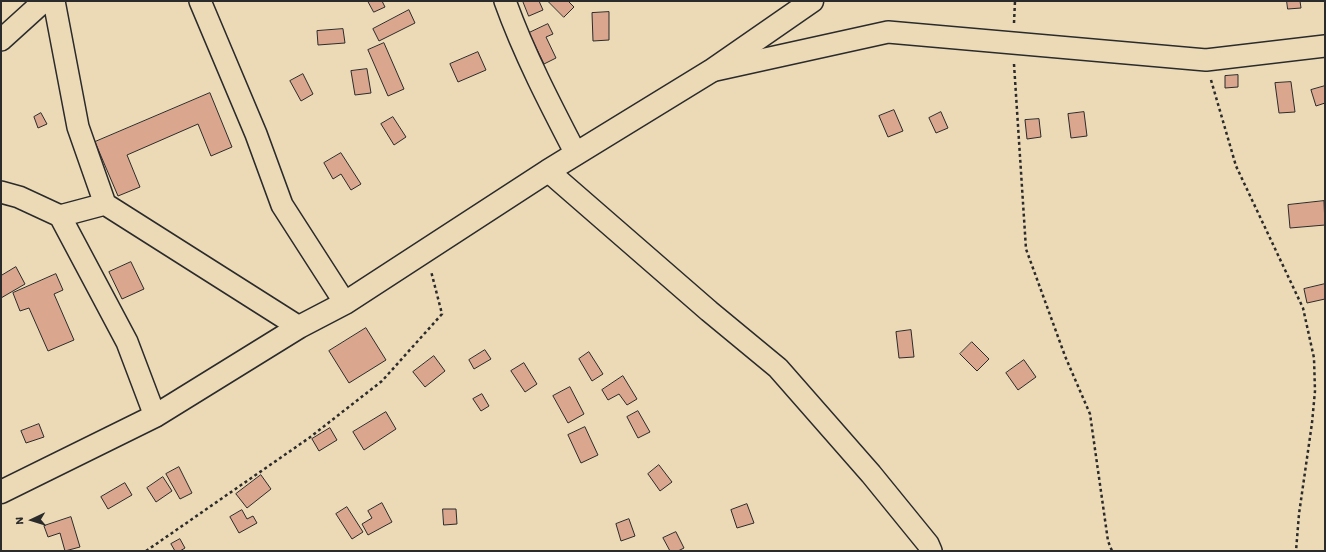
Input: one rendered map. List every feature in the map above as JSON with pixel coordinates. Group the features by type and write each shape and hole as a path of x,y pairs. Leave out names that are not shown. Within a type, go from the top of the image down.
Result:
{"main road":[{"path":"1,492 155,416 299,328 345,303 548,171 711,71 812,1"}],"street":[{"path":"1,40 44,1"},
{"path":"54,1 78,127 105,204 299,328"},
{"path":"200,1 256,134 282,205 345,303"},
{"path":"505,1 528,59 576,154"},
{"path":"711,71 888,32 1206,60 1325,46"},
{"path":"548,171 709,311 778,368 871,474 928,544 931,551"},
{"path":"1,192 19,197 60,216 127,342 155,416"},
{"path":"60,216 105,204"}],"path":[{"path":"1013,43 1026,249 1065,356 1090,414 1108,541 1112,551"},
{"path":"1206,60 1215,99 1236,166 1303,308 1314,358 1315,391 1299,514 1296,551"},
{"path":"146,551 309,438 382,381 442,314 426,250"}],"building":[{"path":"368,1 382,1 385,7 374,12"},
{"path":"523,1 539,1 543,10 529,16"},
{"path":"548,1 568,1 574,7 564,17"},
{"path":"1287,1 1300,1 1301,8 1288,9"},
{"path":"409,10 415,23 379,41 373,29"},
{"path":"609,12 609,40 593,41 592,13"},
{"path":"548,24 553,34 546,37 556,58 544,64 529,33"},
{"path":"343,29 345,43 318,45 317,31"},
{"path":"384,43 404,89 388,96 368,50"},
{"path":"478,52 486,70 458,82 450,64"},
{"path":"367,69 371,93 355,95 351,71"},
{"path":"303,74 313,94 301,101 290,81"},
{"path":"1238,75 1238,87 1225,88 1225,76"},
{"path":"1291,82 1295,112 1279,113 1275,83"},
{"path":"1325,86 1325,103 1316,106 1311,90"},
{"path":"210,93 232,147 211,156 198,124 127,155 140,187 118,196 95,142"},
{"path":"894,110 903,131 888,137 879,116"},
{"path":"941,112 948,128 936,133 929,118"},
{"path":"1084,112 1087,136 1071,138 1068,114"},
{"path":"41,113 47,124 38,128 34,117"},
{"path":"393,117 406,137 394,145 381,124"},
{"path":"1039,119 1041,137 1027,139 1025,120"},
{"path":"341,153 361,184 351,190 341,174 333,179 324,163"},
{"path":"1324,201 1325,225 1290,228 1288,205"},
{"path":"131,262 144,289 122,299 109,272"},
{"path":"16,267 25,284 1,298 1,276"},
{"path":"56,274 63,290 54,294 74,340 48,351 29,308 20,311 13,293"},
{"path":"1325,284 1325,299 1307,303 1304,289"},
{"path":"366,328 386,360 349,383 329,351"},
{"path":"911,330 914,357 899,358 896,332"},
{"path":"972,342 989,359 977,371 960,354"},
{"path":"485,350 491,359 474,369 469,360"},
{"path":"589,352 603,374 592,381 579,359"},
{"path":"434,356 445,371 425,387 413,372"},
{"path":"1024,360 1036,377 1018,390 1006,373"},
{"path":"524,363 537,384 525,392 511,371"},
{"path":"623,376 637,399 627,405 619,394 608,400 602,390"},
{"path":"570,387 584,414 568,423 553,396"},
{"path":"482,394 489,406 481,411 473,399"},
{"path":"638,411 650,432 638,438 627,417"},
{"path":"386,412 396,429 364,450 353,432"},
{"path":"39,424 44,437 26,443 21,431"},
{"path":"585,427 598,455 581,463 568,435"},
{"path":"330,428 337,440 319,451 312,439"},
{"path":"659,465 672,482 660,491 648,474"},
{"path":"179,467 192,493 180,499 166,474"},
{"path":"261,475 271,489 247,508 236,494"},
{"path":"163,477 172,491 156,502 147,488"},
{"path":"125,483 132,495 108,509 101,497"},
{"path":"382,503 392,522 368,535 362,524 372,518 368,511"},
{"path":"747,504 754,523 737,528 731,510"},
{"path":"347,507 363,532 352,539 336,514"},
{"path":"443,509 456,509 457,524 444,525"},
{"path":"242,510 247,519 253,516 257,523 239,533 230,517"},
{"path":"71,517 80,547 65,551 60,533 48,537 44,526"},
{"path":"629,519 635,536 621,541 616,524"},
{"path":"676,532 684,548 678,551 670,551 663,538"},
{"path":"180,539 185,548 180,551 175,551 171,544"}]}
